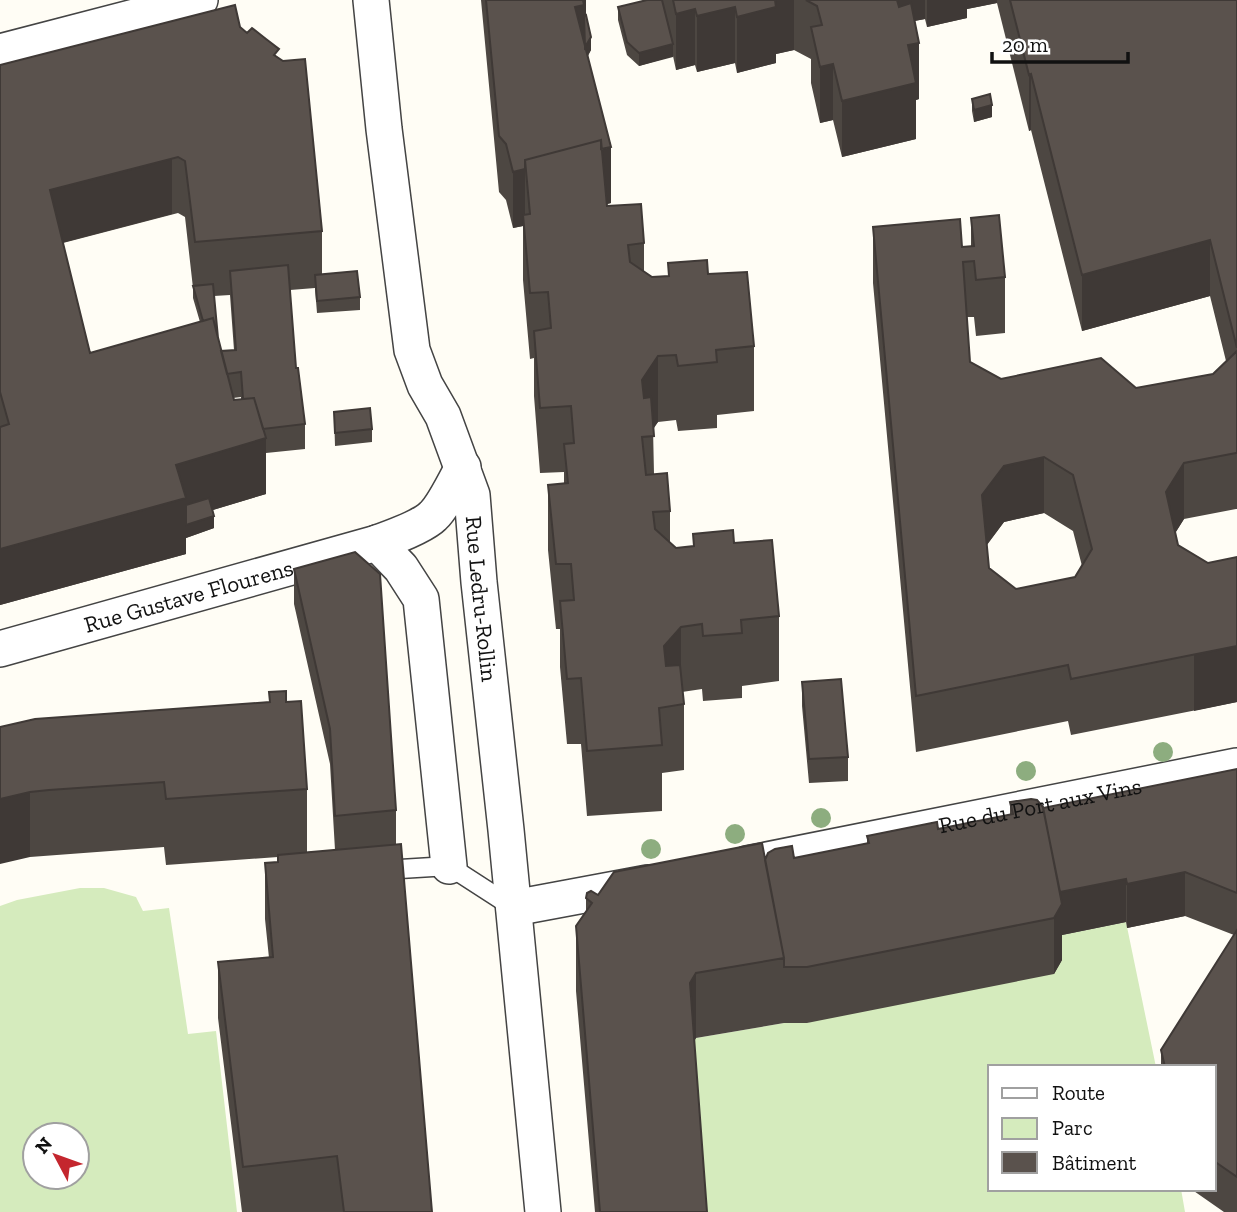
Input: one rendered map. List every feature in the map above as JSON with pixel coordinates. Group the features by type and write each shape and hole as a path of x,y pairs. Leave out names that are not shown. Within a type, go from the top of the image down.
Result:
{"street":[{"path":"0,52 158,5 200,0"},
{"name":"Rue Ledru-Rollin","path":"371,0 412,350 425,385 443,416 472,495 543,1212"},
{"name":"Rue Gustave Flourens","path":"0,649 377,543 433,517 463,467"},
{"path":"377,543 401,568 421,599 449,866"},
{"name":"Rue du Port aux Vins","path":"720,869 1237,765"},
{"path":"514,908 680,876"}],"lane":[{"path":"400,869 449,866 514,908"}],"green space":[{"path":"80,888 104,888 136,897 143,911 169,908 188,1034 216,1031 237,1212 0,1212 0,906 17,900"},
{"path":"1126,922 1156,1065 988,1065 988,1191 1181,1191 1185,1212 702,1212 690,1049 696,1038 784,1023 807,1023 1057,936"}],"building":[{"path":"486,0 583,0 584,5 575,7 611,147 601,149 601,140 525,160 525,169 513,172 506,144 499,136"},
{"path":"647,0 662,0 673,44 639,53 627,42 618,7"},
{"path":"673,0 775,0 776,7 737,17 735,7 697,16 695,9 676,14"},
{"path":"806,0 897,0 899,7 911,3 919,43 908,45 916,83 842,101 833,64 820,67 811,27 822,25 817,6"},
{"path":"1010,0 1237,0 1237,348 1210,240 1082,275"},
{"path":"235,5 240,27 247,33 252,28 279,49 274,55 283,61 305,59 322,231 195,242 185,161 178,157 50,190 90,353 213,318 234,400 254,398 266,438 176,465 186,498 0,549 0,427 9,424 0,392 0,65"},
{"path":"586,15 591,37 585,47 584,16"},
{"path":"990,94 992,105 974,110 972,99"},
{"path":"601,140 607,206 641,204 644,243 628,245 630,262 652,277 669,276 668,263 707,260 708,274 747,272 754,346 716,350 717,362 678,366 676,355 658,356 642,380 644,398 651,397 654,436 642,437 646,475 667,473 670,511 653,512 655,529 676,548 694,546 693,534 733,530 734,543 772,540 779,616 741,620 742,633 703,636 702,624 681,627 664,646 666,666 680,665 684,704 659,708 662,745 587,751 581,678 567,679 560,601 574,600 571,564 556,564 548,485 568,483 564,444 574,443 571,406 540,408 534,331 551,328 548,292 530,293 523,215 530,214 525,160"},
{"path":"999,215 1005,277 976,280 974,261 963,262 970,362 1001,379 1101,358 1136,388 1213,374 1237,351 1237,453 1184,463 1166,492 1178,545 1208,563 1237,557 1237,646 1071,679 1068,665 916,696 873,227 960,219 962,247 974,246 971,218","holes":["1044,457 1073,475 1092,549 1075,577 1016,589 989,568 982,495 1004,466"]},
{"path":"288,265 296,368 305,424 263,429 254,398 243,399 241,372 227,374 221,351 236,350 230,271"},
{"path":"357,271 360,297 317,301 315,275"},
{"path":"213,284 218,338 213,318 203,321 193,286"},
{"path":"370,408 372,429 335,433 334,412"},
{"path":"209,498 214,516 186,525 186,505"},
{"path":"355,552 380,574 396,810 335,816 330,729 294,569"},
{"path":"841,679 848,757 809,759 802,682"},
{"path":"286,691 286,702 301,701 307,789 166,799 164,782 49,790 0,799 0,727 35,719 270,702 269,692"},
{"path":"1237,769 1237,893 1185,872 1127,884 1126,879 1060,892 1043,808"},
{"path":"1037,800 1043,807 1062,904 1054,918 807,967 784,967 765,860 768,853 792,846 794,858 869,843 867,836 937,822 938,829 1013,814 1010,802"},
{"path":"762,843 784,958 696,973 690,983 707,1212 600,1212 576,926 592,903 586,898 587,893 591,891 598,895 614,872"},
{"path":"401,844 432,1212 344,1212 337,1156 243,1167 218,962 273,957 265,863 278,862 278,855"},
{"path":"1237,930 1237,1177 1216,1162 1216,1065 1165,1065 1161,1050"}]}
